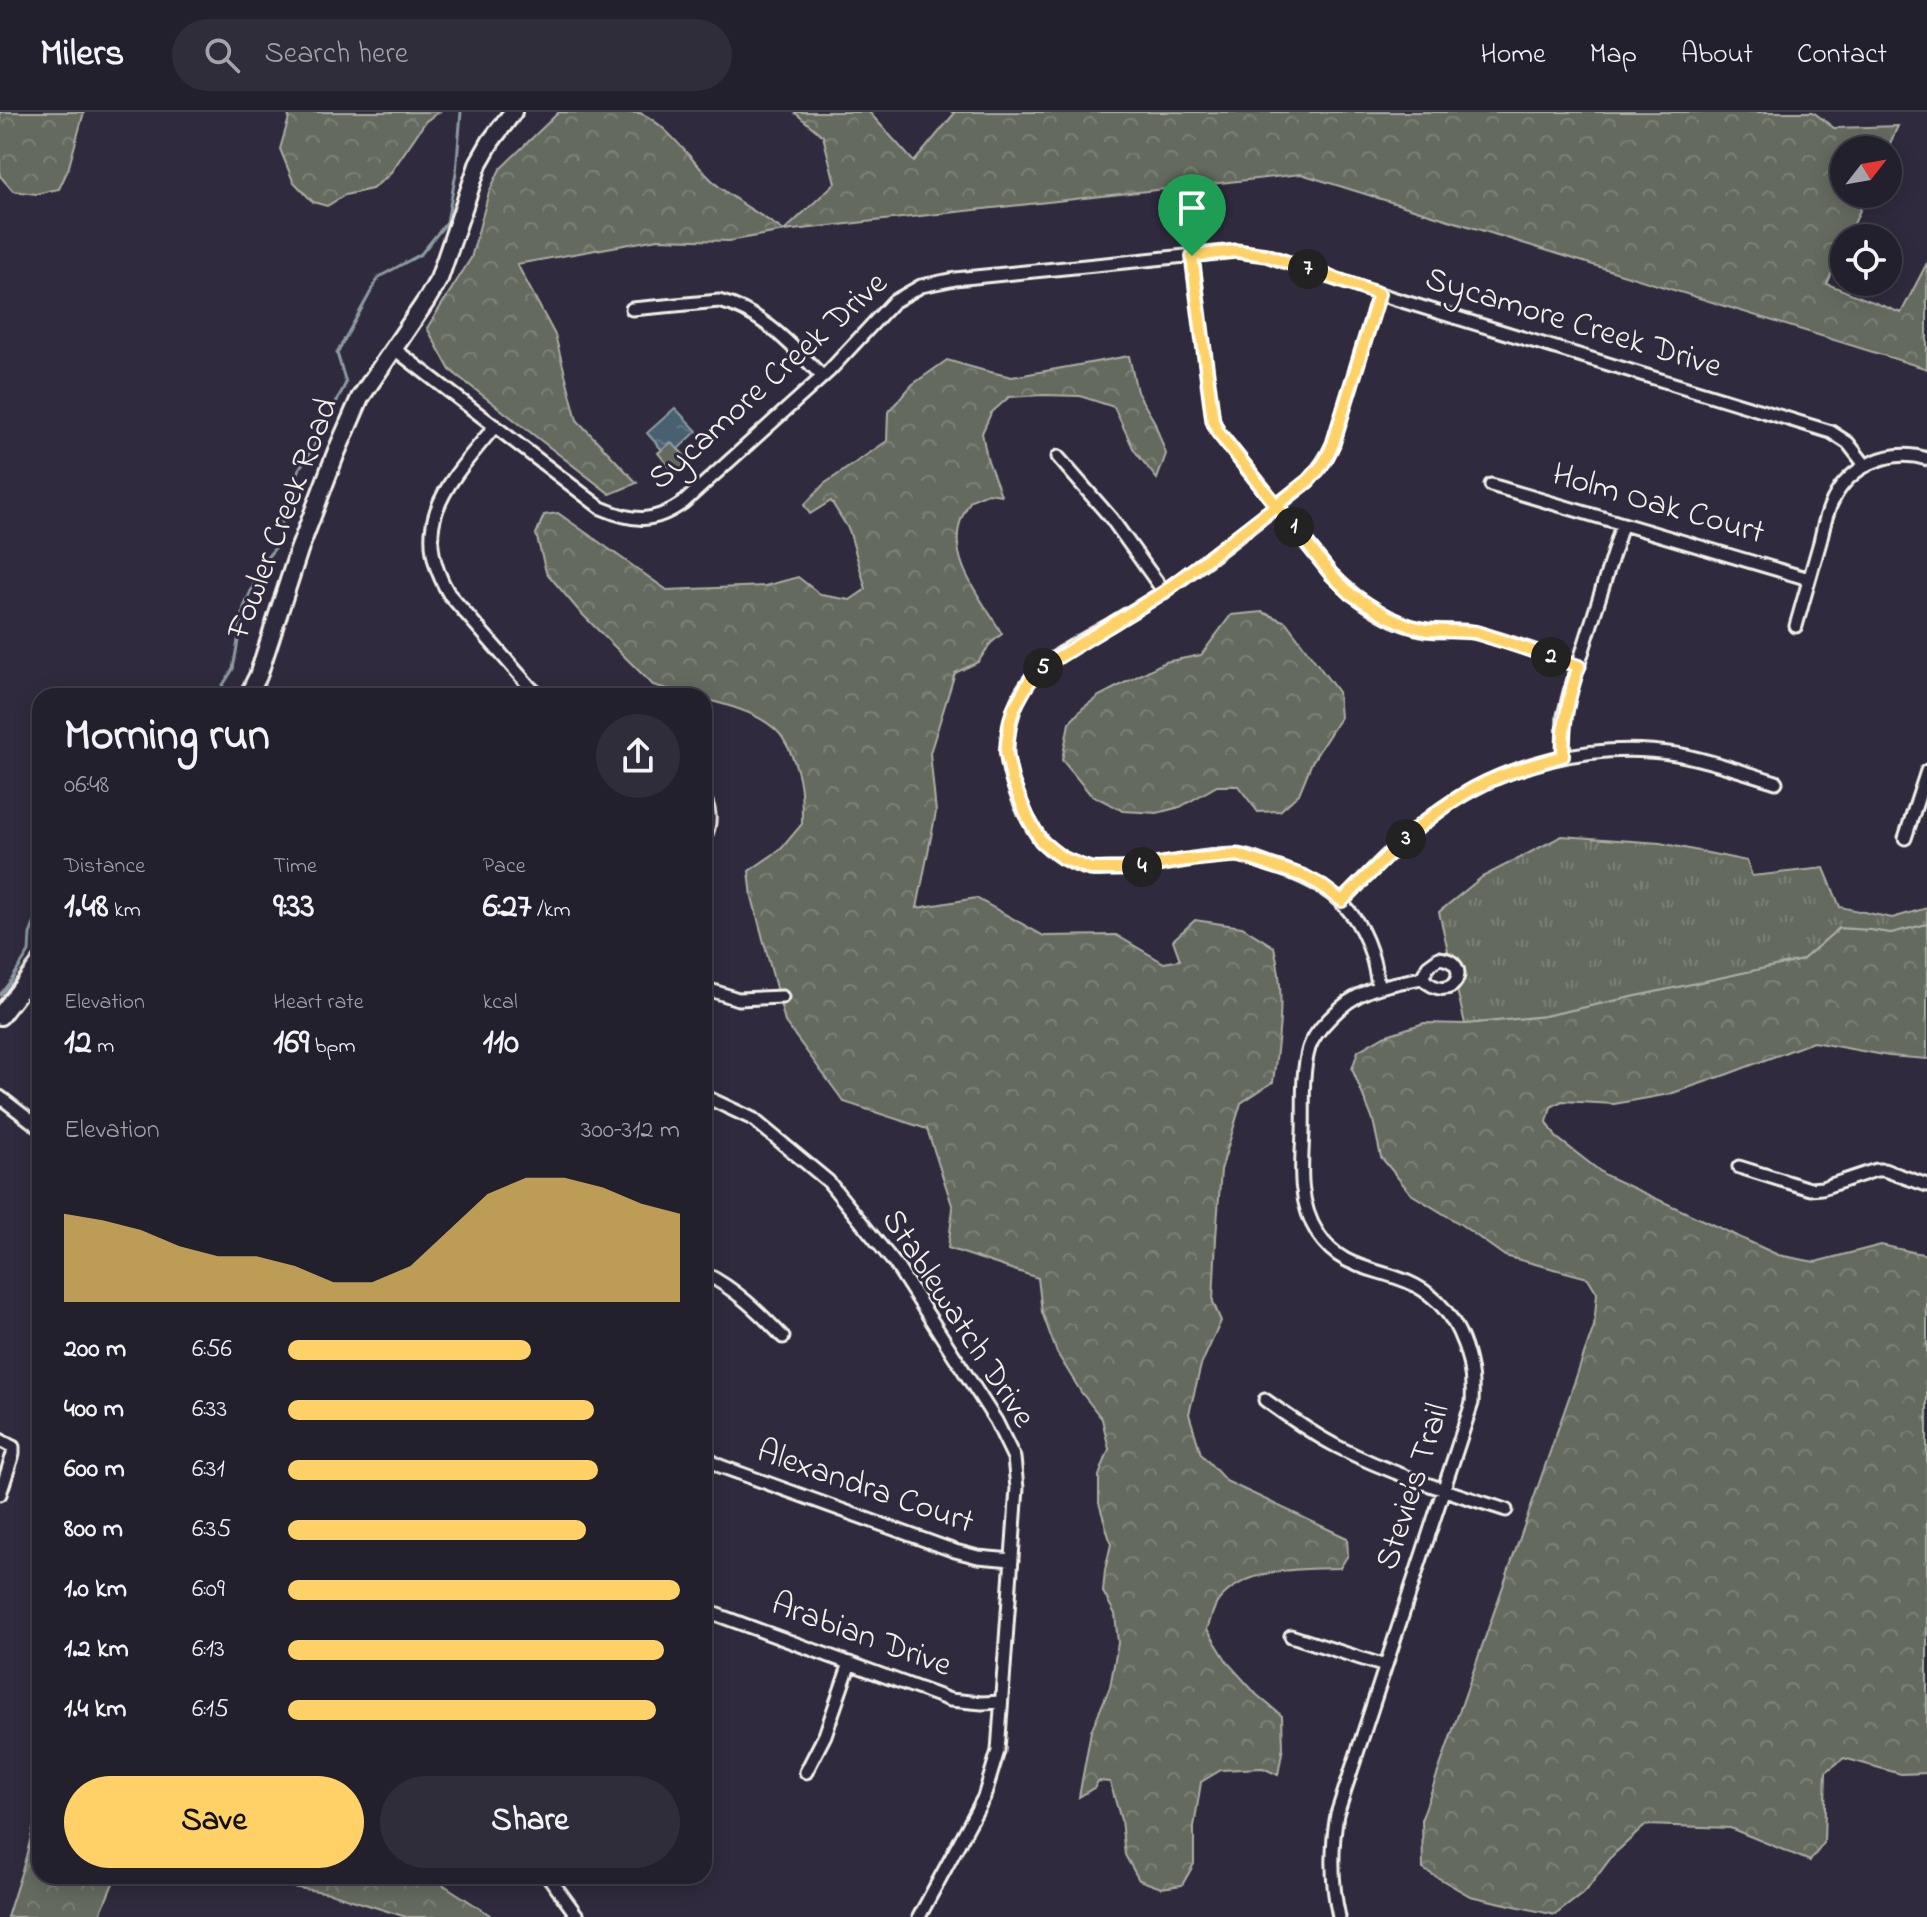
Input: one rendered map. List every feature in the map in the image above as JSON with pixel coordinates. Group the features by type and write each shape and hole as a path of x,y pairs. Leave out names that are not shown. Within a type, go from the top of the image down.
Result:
{"main road":[{"name":"Fowler Creek Road","path":"252,688 290,576 360,398 439,279 479,162 513,112"},
{"path":"0,1016 32,974"}],"street":[{"name":"Sycamore Creek Drive","path":"393,348 601,508 624,518 659,517 684,502 822,376 893,302 921,286 955,279 1236,251 1266,255 1379,294 1831,432 1848,443 1865,465"},
{"path":"1192,256 1213,421 1218,432 1331,574 1351,594 1410,626 1427,630 1475,632 1579,666"},
{"path":"1378,986 1375,961 1360,925 1342,901 1304,876 1238,855 1128,869 1091,869 1062,858 1041,841 1028,818 1012,780 1006,751 1014,708 1031,678 1057,658 1164,592 1308,481 1326,459 1379,294"},
{"path":"632,309 719,301 731,304 747,311 785,339 822,376"},
{"path":"495,426 442,497 433,523 433,554 441,579 453,600 531,688"},
{"path":"1796,626 1832,502 1844,484 1865,465 1888,456 1915,455 1927,459"},
{"path":"1058,457 1111,518 1164,592"},
{"name":"Holm Oak Court","path":"1491,485 1809,579"},
{"path":"1563,756 1564,716 1570,692 1622,525"},
{"path":"1342,901 1419,827 1453,801 1496,778 1563,756 1634,750 1675,754 1776,782"},
{"path":"1905,838 1927,771"},
{"name":"Stevie’s Trail","path":"1339,1917 1332,1872 1332,1841 1337,1814 1472,1403 1472,1370 1461,1334 1444,1309 1408,1282 1357,1266 1337,1255 1313,1227 1301,1179 1305,1072 1309,1048 1319,1029 1343,1004 1378,986 1422,978"},
{"path":"712,991 738,999 782,997"},
{"path":"0,1097 32,1122"},
{"name":"Stablewatch Drive","path":"712,1100 753,1119 828,1181 896,1265 996,1421 1014,1458 1017,1488 998,1751 984,1797 919,1917"},
{"path":"1739,1167 1810,1189 1876,1170 1927,1185"},
{"path":"712,1278 738,1293 783,1337"},
{"path":"1265,1400 1337,1447 1443,1490 1506,1510"},
{"path":"0,1440 13,1447 13,1454 0,1494"},
{"name":"Alexandra Court","path":"712,1462 955,1551 1012,1560"},
{"name":"Arabian Drive","path":"712,1613 950,1700 1001,1702"},
{"path":"1291,1636 1385,1666"},
{"path":"806,1772 825,1735 850,1663"},
{"path":"554,1884 578,1917"}],"green space":[{"path":"0,112 84,112 68,170 59,189 36,194 13,191 0,176"},
{"path":"288,112 439,112 426,121 389,175 372,189 345,195 327,206 313,202 293,181 280,149"},
{"path":"559,112 640,113 650,118 671,135 717,185 784,231 729,241 658,239 517,264 555,335 577,420 637,483 610,494 450,370 427,328 471,258 489,192 500,169"},
{"path":"794,112 869,112 914,162 954,114 952,112 1813,112 1834,128 1898,126 1893,136 1830,136 1830,208 1861,208 1854,224 1830,224 1830,277 1827,284 1830,285 1830,296 1858,296 1901,313 1927,263 1927,369 1301,174 784,231 835,183 823,136"},
{"path":"1129,356 1137,392 1154,421 1166,454 1157,479 1134,450 1114,407 1080,396 1009,397 991,413 982,433 987,458 1001,495 988,493 971,500 963,514 958,538 963,567 1002,634 991,643 978,662 955,673 930,753 936,812 917,908 976,898 1044,936 1116,935 1164,963 1180,960 1173,940 1195,920 1242,927 1274,947 1281,998 1273,1082 1241,1103 1221,1170 1213,1302 1221,1321 1201,1365 1189,1414 1201,1454 1226,1481 1347,1538 1348,1555 1340,1568 1292,1570 1259,1576 1231,1589 1217,1603 1207,1629 1228,1663 1257,1695 1282,1716 1283,1747 1278,1775 1263,1768 1221,1770 1201,1782 1194,1827 1194,1864 1182,1885 1161,1888 1139,1880 1125,1855 1121,1820 1110,1782 1098,1781 1095,1787 1079,1797 1091,1731 1110,1687 1118,1643 1115,1614 1103,1592 1111,1544 1099,1503 1099,1476 1109,1449 1102,1419 1057,1353 1042,1312 1038,1278 948,1248 953,1208 927,1129 844,1102 785,1022 752,897 749,871 781,849 802,824 799,777 782,736 763,720 712,701 712,688 664,688 653,685 579,611 546,572 536,534 544,515 558,513 667,590 765,586 798,577 821,595 850,600 866,589 849,530 831,501 810,514 804,505 824,484 887,441 888,412 913,384 947,360 1012,377"},
{"path":"671,442 690,461 675,474 658,453"},
{"path":"1262,612 1286,622 1338,692 1340,718 1312,762 1299,794 1280,811 1258,812 1238,786 1217,786 1180,807 1157,813 1123,811 1090,794 1062,760 1069,723 1083,708 1099,696 1165,662 1201,655 1231,615"},
{"path":"1562,836 1660,843 1747,861 1752,876 1824,868 1840,907 1892,918 1927,908 1927,924 1891,933 1839,928 1802,960 1544,1016 1465,1024 1439,912 1482,877"},
{"path":"1927,924 1927,1059 1889,1056 1813,1042 1670,1094 1614,1104 1562,1101 1551,1107 1547,1122 1556,1137 1605,1175 1778,1255 1815,1262 1881,1245 1927,1255 1927,1773 1901,1774 1844,1758 1826,1772 1824,1843 1810,1861 1730,1828 1646,1825 1613,1855 1586,1891 1555,1915 1470,1896 1423,1869 1422,1818 1594,1326 1597,1293 1588,1278 1505,1256 1411,1194 1381,1157 1373,1120 1352,1069 1358,1051 1384,1036 1424,1023 1465,1024 1544,1016 1802,960 1839,928 1891,933"},
{"path":"32,1834 32,1884 113,1884 99,1917 7,1917"},
{"path":"272,1884 442,1884 490,1915 406,1917 330,1893"}],"water":[{"path":"675,408 697,431 678,449 671,442 662,450 647,433"}],"waterway":[{"path":"221,688 233,669 244,607 264,561 281,541 282,514 299,469 346,383 337,353 379,277 421,254 447,222 456,173 461,112"},
{"path":"0,995 29,952 32,929"}],"route":[{"path":"1192,256 1213,421 1218,432 1277,505 1331,574 1351,594 1410,626 1427,630 1475,632 1579,666 1564,716 1563,756 1496,778 1441,809 1342,901 1304,876 1238,855 1128,869 1091,869 1062,858 1041,841 1012,780 1006,751 1010,721 1031,678 1057,658 1164,592 1277,505 1308,481 1326,459 1333,444 1379,294 1266,255 1236,251 1192,256"}]}
